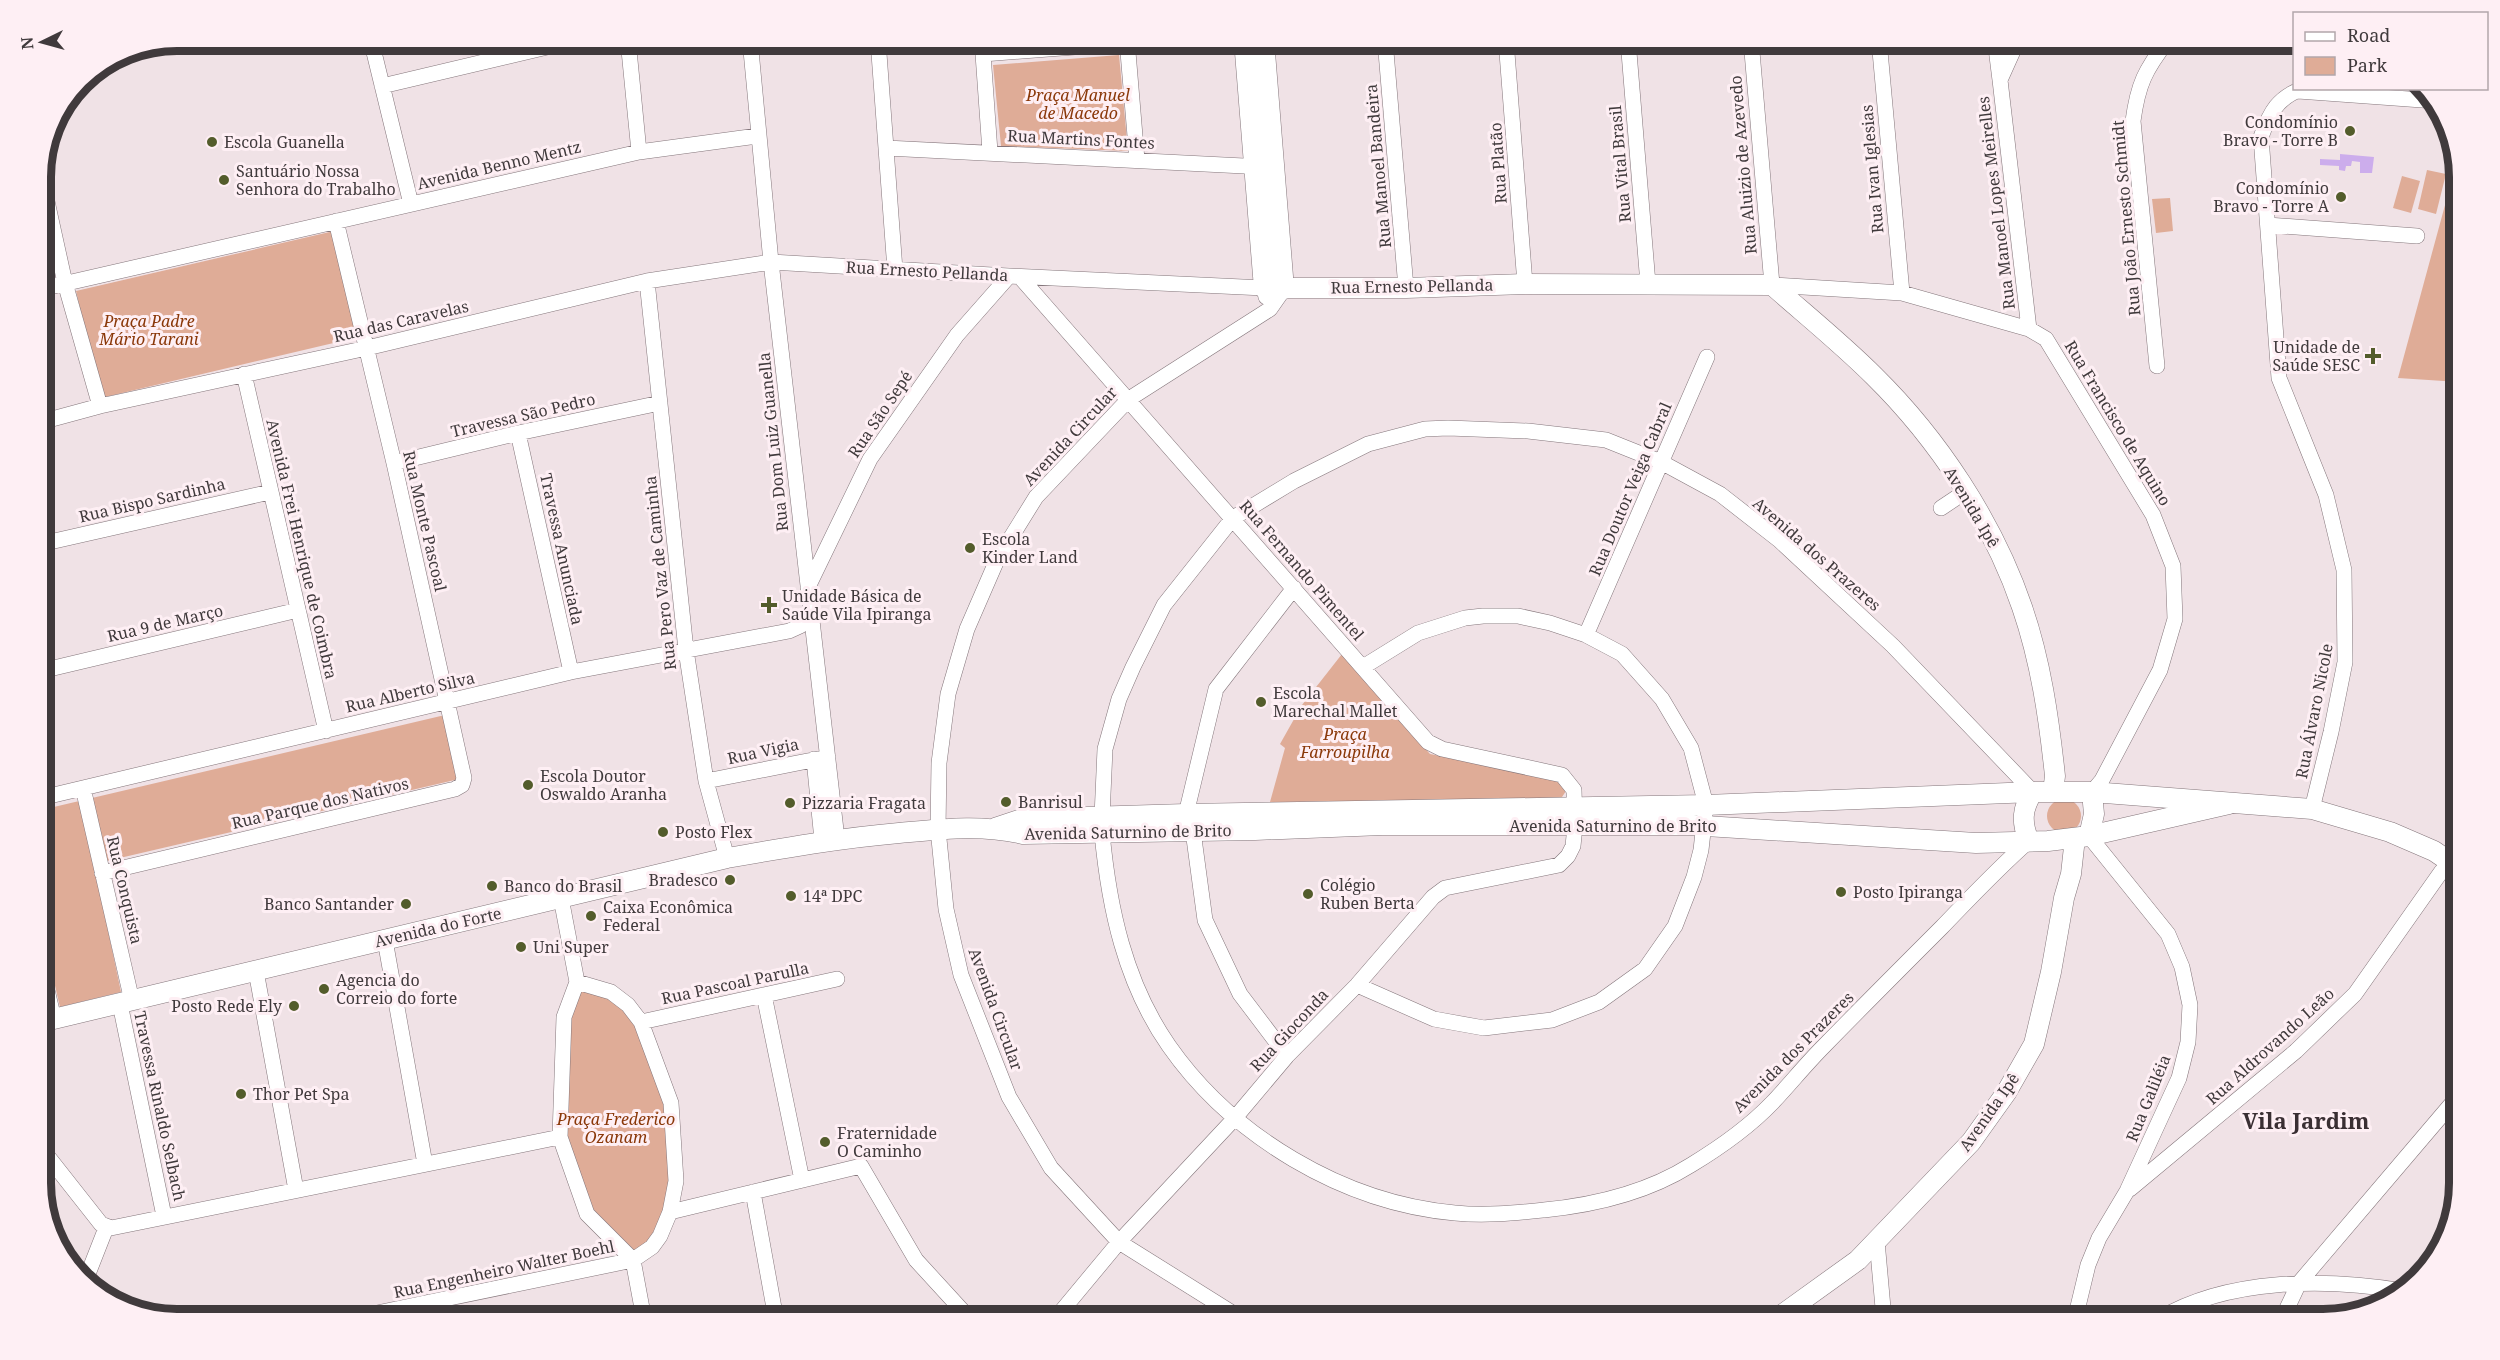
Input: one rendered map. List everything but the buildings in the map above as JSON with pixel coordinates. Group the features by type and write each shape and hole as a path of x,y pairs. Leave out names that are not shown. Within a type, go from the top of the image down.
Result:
{"main road":[{"path":"1245,51 1264,288"},
{"path":"1265,51 1284,289"},
{"name":"Rua Ernesto Pellanda","path":"1264,288 1406,288 1525,284 1772,285"},
{"name":"Avenida Ipê","path":"1772,285 1875,376 1930,440 1965,492 2000,553 2028,626 2042,681 2055,776 2043,792"},
{"path":"2038,841 2025,831 2023,816 2025,804 2043,792"},
{"path":"2082,837 2094,814 2092,792"},
{"name":"Avenida Saturnino de Brito","path":"829,840 938,829 995,828 1022,819 1102,825 1187,825 1574,816 1706,805 2092,792 2312,809 2390,832 2449,857"},
{"name":"Avenida Saturnino de Brito","path":"1574,816 1976,843 2082,837 2229,804"},
{"name":"Avenida Ipê","path":"1792,1309 1838,1277 1877,1241 1971,1142 2007,1093 2034,1044 2051,972 2064,898 2082,837"},
{"name":"Avenida do Forte","path":"51,1019 727,858 829,840"},
{"name":"Avenida Ipê","path":"2038,841 2061,861 2064,898"},
{"name":"Avenida Ipê","path":"1787,1309 1803,1301"}],"street":[{"path":"374,51 411,204"},
{"path":"382,86 530,51"},
{"path":"629,51 639,152"},
{"name":"Rua Dom Luiz Guanella","path":"751,51 757,136 814,641 821,758 829,840"},
{"path":"879,51 895,270"},
{"path":"982,51 990,152"},
{"path":"1128,51 1137,160"},
{"name":"Rua Manoel Bandeira","path":"1386,51 1406,288"},
{"name":"Rua Platão","path":"1507,51 1525,284"},
{"name":"Rua Vital Brasil","path":"1629,51 1648,284"},
{"name":"Rua Aluizio de Azevedo","path":"1752,51 1772,285"},
{"name":"Rua Ivan Iglesias","path":"1879,51 1902,293"},
{"path":"1996,51 2000,80"},
{"name":"Rua Manoel Lopes Meirelles","path":"2013,51 2000,80 2029,329"},
{"name":"Rua João Ernesto Schmidt","path":"2157,366 2133,121 2137,93 2149,64 2159,51"},
{"path":"2301,90 2423,100"},
{"name":"Rua Álvaro Nicole","path":"2301,90 2283,99 2269,116 2261,136 2279,378 2326,495 2344,570 2345,662 2312,809"},
{"name":"Avenida Benno Mentz","path":"51,286 639,152 757,136"},
{"name":"Rua Martins Fontes","path":"886,148 1274,168"},
{"path":"51,221 64,283 100,406"},
{"path":"336,221 367,348"},
{"path":"2268,225 2417,236"},
{"name":"Rua Ernesto Pellanda","path":"771,262 1014,277 1264,288"},
{"name":"Rua das Caravelas","path":"51,419 100,406 367,348 646,280 771,262"},
{"name":"Rua São Sepé","path":"807,588 870,459 957,335 1014,277"},
{"name":"Rua Fernando Pimentel","path":"1014,277 1129,399 1428,742 1435,747 1562,775 1574,790 1574,816"},
{"name":"Rua Pero Vaz de Caminha","path":"646,280 686,650 706,781 727,858"},
{"name":"Rua Ernesto Pellanda","path":"1772,285 1902,293 2029,329 2046,339"},
{"path":"1264,288 1270,309"},
{"name":"Avenida Circular","path":"1225,1309 1119,1242 1051,1168 1009,1097 961,975 946,909 938,829 939,764 948,694 967,629 997,560 1036,497 1129,399 1270,309 1284,289"},
{"name":"Rua Francisco de Aquino","path":"2046,339 2153,515 2173,566 2175,619 2160,670 2102,780 2092,792"},
{"name":"Rua Monte Pascoal","path":"367,348 447,702"},
{"name":"Rua Doutor Veiga Cabral","path":"1586,635 1707,357"},
{"name":"Avenida Frei Henrique de Coimbra","path":"244,374 326,731"},
{"name":"Travessa São Pedro","path":"394,463 518,433 660,403"},
{"name":"Avenida dos Prazeres","path":"2038,841 1821,1050 1771,1105 1727,1141 1689,1167 1628,1193 1582,1205 1506,1214 1455,1213 1424,1209 1378,1197 1346,1185 1298,1161 1234,1119 1188,1071 1167,1043 1138,989 1114,919 1102,825 1105,749 1119,699 1164,605 1233,518 1294,481 1368,444 1425,429 1528,431 1606,440 1661,462 1720,494 1786,547 1893,646 2043,792"},
{"name":"Travessa Anunciada","path":"518,433 571,672"},
{"name":"Rua Bispo Sardinha","path":"51,542 270,492"},
{"path":"1941,508 1965,492"},
{"path":"1287,1056 1240,994 1204,920 1187,825 1215,689 1294,588"},
{"name":"Rua 9 de Março","path":"51,669 298,610"},
{"path":"789,631 800,626 810,611"},
{"path":"1357,985 1434,1019 1484,1028 1552,1020 1599,1002 1645,969 1675,926 1694,877 1705,826 1706,805 1691,748 1662,699 1622,654 1586,635 1550,623 1518,616 1474,617 1447,622 1418,633 1363,667"},
{"path":"789,631 802,633 814,641"},
{"name":"Rua Alberto Silva","path":"51,796 571,672 789,631"},
{"name":"Rua Parque dos Nativos","path":"102,873 454,789 462,785 464,778 447,702"},
{"name":"Rua Vigia","path":"706,781 821,758"},
{"name":"Rua Conquista","path":"83,788 102,873 126,1002"},
{"name":"Rua Gioconda","path":"1064,1309 1119,1242 1234,1119 1287,1056 1357,985 1438,892 1445,888 1559,865 1568,856 1573,846 1574,816"},
{"name":"Rua Galiléia","path":"2078,1309 2088,1265 2099,1238 2127,1191 2179,1078 2188,1042 2190,1005 2182,967 2169,934 2082,837"},
{"name":"Rua Aldrovando Leão","path":"2127,1191 2295,1052 2355,994 2441,872 2449,866"},
{"path":"561,898 577,982 564,1017 560,1137 587,1214 633,1260 642,1309"},
{"path":"385,940 424,1164"},
{"path":"256,971 296,1190"},
{"name":"Rua Pascoal Parulla","path":"641,1022 837,979"},
{"path":"577,982 611,992 628,1005 641,1022 671,1103 676,1182 670,1212 660,1236 652,1247 633,1260"},
{"path":"764,995 802,1180"},
{"name":"Travessa Rinaldo Selbach","path":"126,1002 164,1216"},
{"path":"2287,1309 2299,1283 2449,1108"},
{"path":"106,1228 560,1137"},
{"path":"51,1160 106,1228"},
{"path":"670,1212 861,1166 916,1260 960,1309"},
{"path":"753,1192 774,1309"},
{"path":"89,1273 106,1228"},
{"path":"1877,1241 1883,1309"},
{"name":"Rua Engenheiro Walter Boehl","path":"400,1309 633,1260"},
{"path":"2181,1309 2217,1295 2244,1288 2299,1283 2388,1291"}],"green space":[{"name":"Praça Manuel de Macedo","path":"1119,55 1128,151 1001,146 993,65"},
{"path":"2427,170 2446,174 2436,214 2418,209"},
{"path":"2402,176 2420,181 2411,213 2393,208"},
{"path":"2449,190 2449,381 2398,378"},
{"path":"2170,198 2173,231 2156,233 2152,199"},
{"name":"Praça Padre Mário Tarani","path":"334,231 359,337 101,398 76,291"},
{"name":"Praça Farroupilha","path":"1342,654 1430,754 1559,780 1566,791 1560,800 1270,802 1285,748 1280,744 1302,705"},
{"path":"445,715 459,779 94,864 121,992 60,1007 51,969 51,808"},
{"path":"2064,799 2076,804 2081,816 2076,828 2064,833 2052,828 2047,816 2052,804"},
{"name":"Praça Frederico Ozanam","path":"580,987 610,995 635,1023 666,1106 672,1183 655,1237 632,1256 586,1214 564,1138 568,1019"}],"shaded area":[{"path":"2340,154 2374,157 2372,173 2360,173 2360,162 2352,161 2351,166 2346,166 2345,171 2339,170 2339,166 2320,165 2320,159 2340,160"}],"place":[{"name":"Condomínio Bravo - Torre B","path":"2350,131"},
{"name":"Escola Guanella","path":"212,142"},
{"name":"Santuário Nossa Senhora do Trabalho","path":"224,180"},
{"name":"Condomínio Bravo - Torre A","path":"2341,197"},
{"name":"Unidade de Saúde SESC","path":"2373,356"},
{"name":"Escola Kinder Land","path":"970,548"},
{"name":"Unidade Básica de Saúde Vila Ipiranga","path":"769,605"},
{"name":"Escola Marechal Mallet","path":"1261,702"},
{"name":"Escola Doutor Oswaldo Aranha","path":"528,785"},
{"name":"Banrisul","path":"1006,802"},
{"name":"Pizzaria Fragata","path":"790,803"},
{"name":"Posto Flex","path":"663,832"},
{"name":"Bradesco","path":"730,880"},
{"name":"Banco do Brasil","path":"492,886"},
{"name":"Posto Ipiranga","path":"1841,892"},
{"name":"Colégio Ruben Berta","path":"1308,894"},
{"name":"14ª DPC","path":"791,896"},
{"name":"Banco Santander","path":"406,904"},
{"name":"Caixa Econômica Federal","path":"591,916"},
{"name":"Uni Super","path":"521,947"},
{"name":"Agencia do Correio do forte","path":"324,989"},
{"name":"Posto Rede Ely","path":"294,1006"},
{"name":"Thor Pet Spa","path":"241,1094"},
{"name":"Fraternidade O Caminho","path":"825,1142"}],"district":[{"name":"Vila Jardim","path":"2306,1121"}]}
